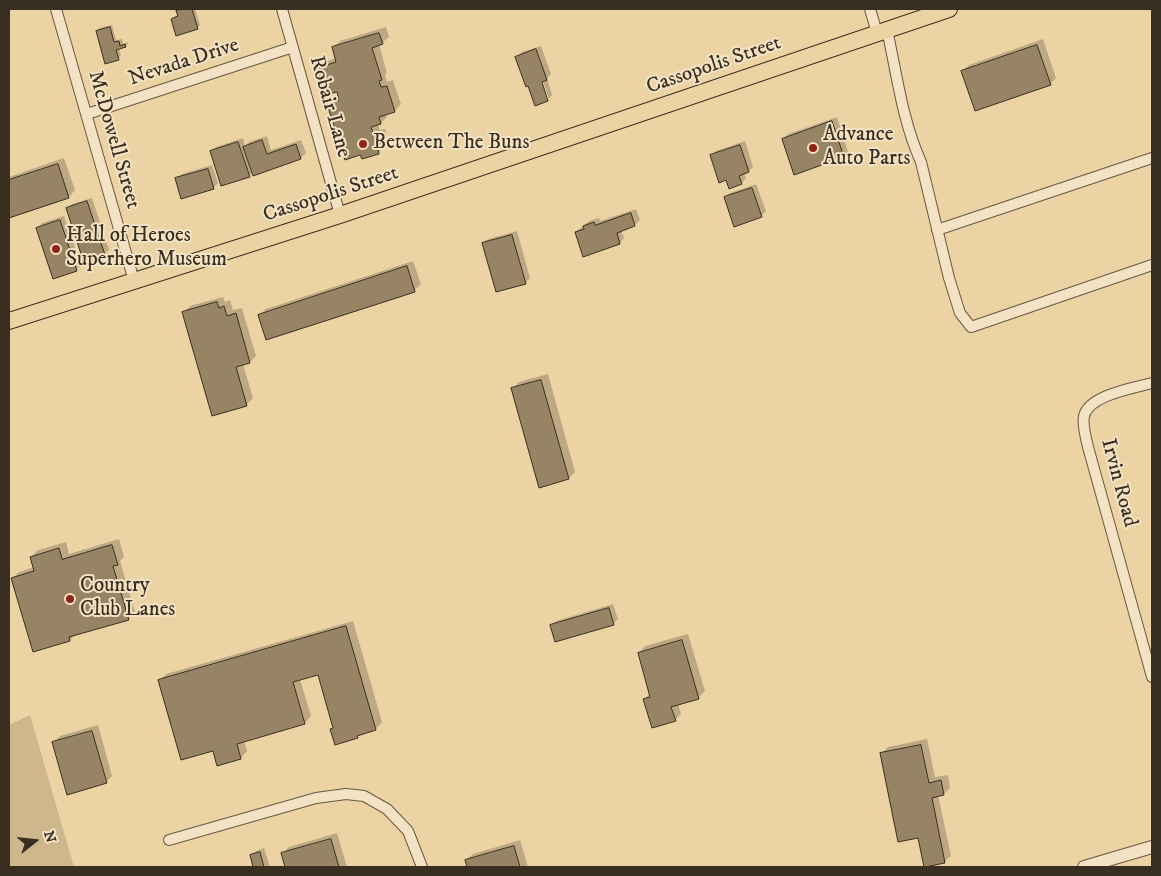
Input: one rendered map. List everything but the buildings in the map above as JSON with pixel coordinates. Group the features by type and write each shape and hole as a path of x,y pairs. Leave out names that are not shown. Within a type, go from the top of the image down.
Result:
{"main road":[{"name":"Cassopolis Street","path":"9,321 340,215 948,9"}],"street":[{"name":"McDowell Street","path":"56,9 134,281"},
{"name":"Robair Lane","path":"282,9 340,215"},
{"path":"870,9 882,31 916,150 922,162 949,278 960,313 971,327 1152,265"},
{"name":"Nevada Drive","path":"87,114 293,47"},
{"path":"937,230 1152,158"},
{"name":"Irvin Road","path":"1152,383 1103,398 1093,403 1084,414 1084,432 1152,677"},
{"path":"168,840 316,798 346,794 364,796 387,809 408,831 422,867"},
{"path":"1084,867 1152,848"}],"shaded area":[{"path":"30,715 74,867 9,867 9,725"}],"place":[{"name":"Between The Buns","path":"363,144"},
{"name":"Advance Auto Parts","path":"813,148"},
{"name":"Hall of Heroes Superhero Museum","path":"56,249"},
{"name":"Country Club Lanes","path":"70,599"}]}
